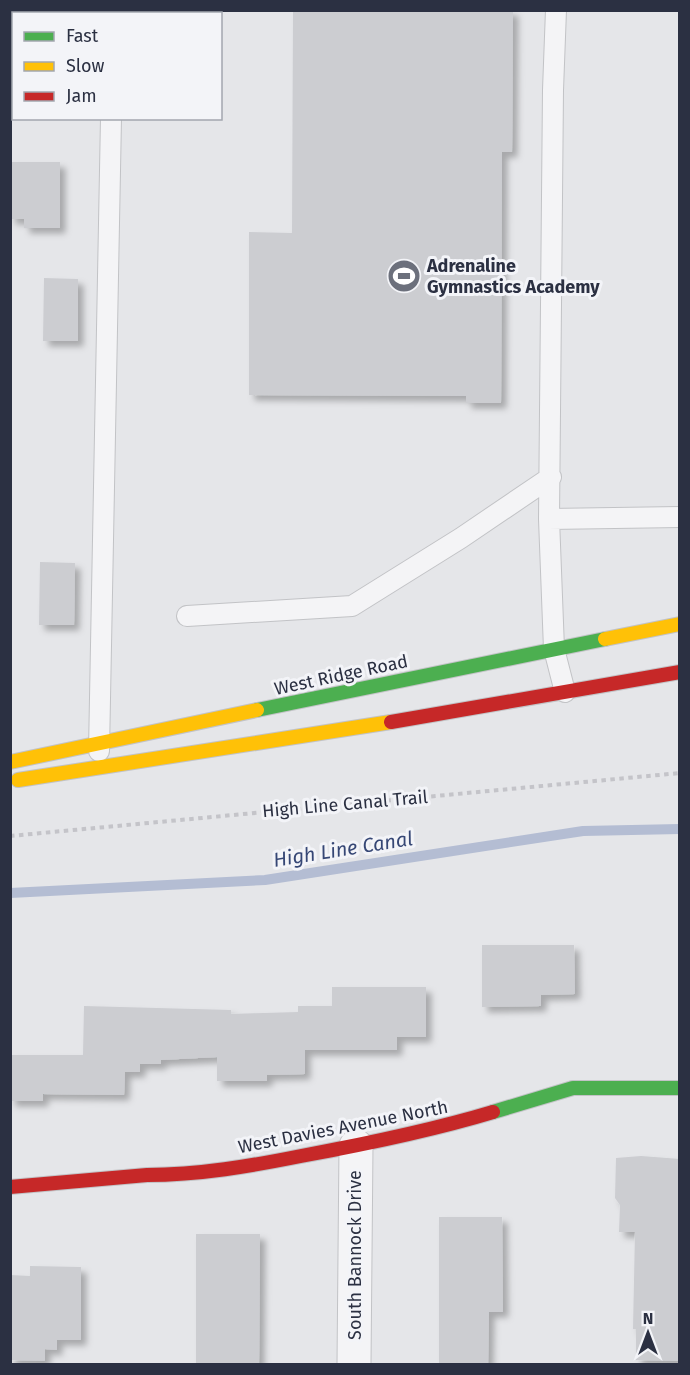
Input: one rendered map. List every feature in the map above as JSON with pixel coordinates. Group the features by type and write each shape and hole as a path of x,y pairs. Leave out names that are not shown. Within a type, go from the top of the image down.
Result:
{"street":[{"name":"West Ridge Road","path":"10,762 680,624"},
{"path":"10,781 330,732 680,672"},
{"name":"West Davies Avenue North","path":"10,1187 168,1175 248,1166 356,1146 449,1125 573,1088 680,1088"},
{"name":"South Bannock Drive","path":"354,1365 356,1146"}],"lane":[{"path":"556,10 553,90 549,519 554,649 565,692"},
{"path":"99,769 111,120"},
{"path":"187,616 352,606 461,538 551,477"},
{"path":"549,519 680,517"}],"path":[{"name":"High Line Canal Trail","path":"10,836 680,772"}],"building":[{"path":"293,10 513,10 512,152 502,152 501,403 466,403 466,396 249,395 249,232 292,233"},
{"path":"10,162 60,162 60,228 24,228 24,219 10,219"},
{"path":"44,278 78,279 78,341 43,341"},
{"path":"40,562 75,563 74,625 39,625"},
{"path":"482,945 574,945 575,994 541,995 541,1006 482,1007"},
{"path":"332,987 426,987 426,1037 397,1037 397,1050 305,1050 305,1074 267,1075 267,1081 217,1081 217,1057 161,1060 161,1064 140,1064 140,1072 125,1072 124,1095 43,1094 43,1101 10,1101 10,1055 83,1055 84,1006 231,1010 231,1014 298,1012 298,1006 332,1006"},
{"path":"641,1156 680,1159 680,1361 636,1360 636,1329 633,1329 635,1232 619,1232 620,1205 615,1198 616,1158"},
{"path":"439,1217 502,1217 503,1312 489,1312 488,1365 439,1365"},
{"path":"196,1234 260,1234 259,1365 196,1365"},
{"path":"30,1266 81,1267 81,1340 57,1340 57,1350 45,1349 45,1361 10,1360 10,1275 30,1276"}],"waterway":[{"name":"High Line Canal","path":"10,893 265,880 583,831 680,829"}],"traffic: fast":[{"path":"257,710 605,639"},
{"path":"493,1112 573,1088 680,1088"}],"traffic: slow":[{"path":"605,639 680,624"},
{"path":"10,762 257,710"},
{"path":"18,780 391,722"}],"traffic: jam":[{"path":"391,722 680,672"},
{"path":"10,1187 205,1172 244,1166 398,1137 493,1112"}],"place":[{"name":"Adrenaline Gymnastics Academy","path":"404,276"}]}
